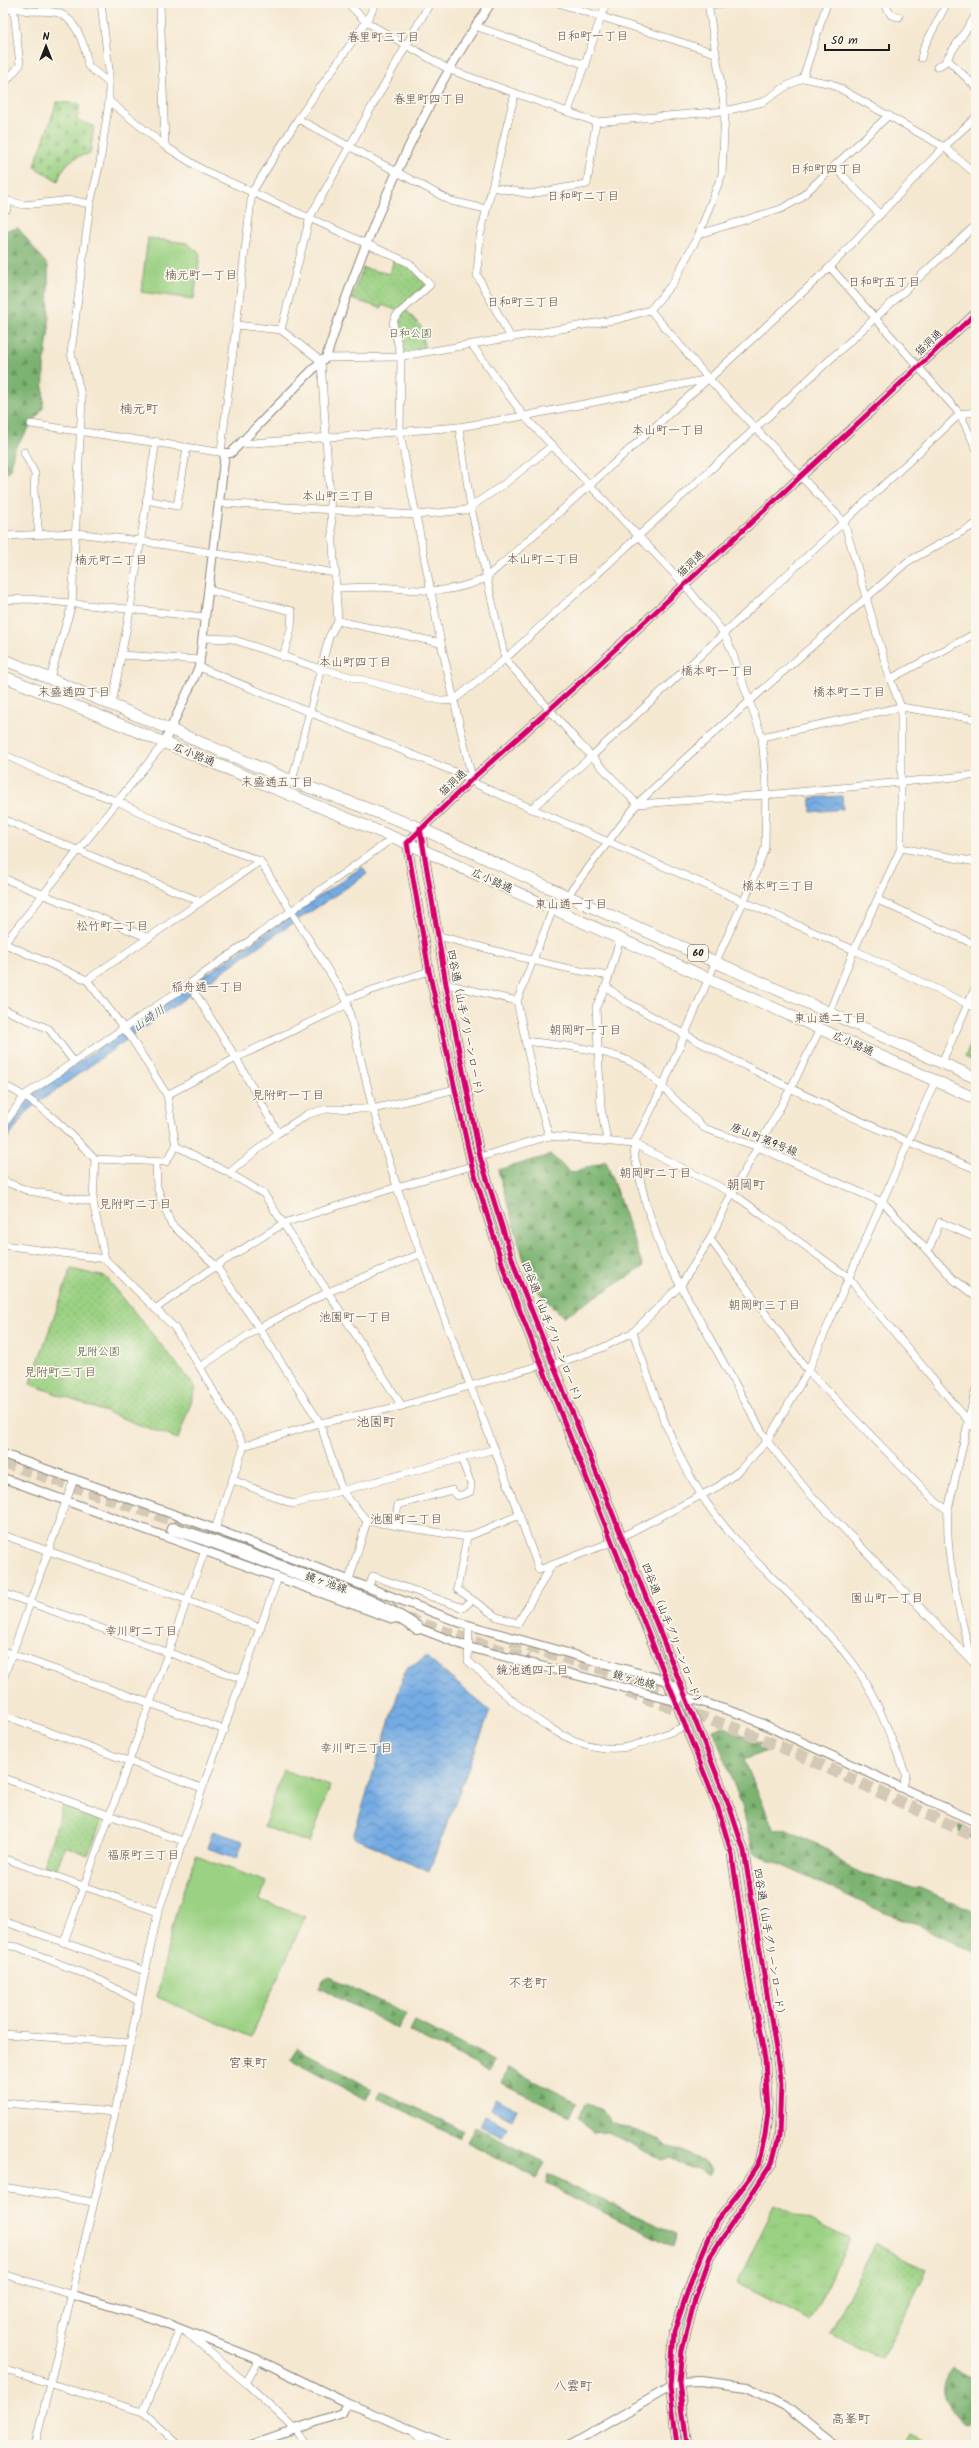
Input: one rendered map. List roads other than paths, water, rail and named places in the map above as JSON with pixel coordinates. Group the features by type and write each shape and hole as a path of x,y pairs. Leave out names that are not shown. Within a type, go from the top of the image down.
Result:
{"highway":[{"path":"173,1529 224,1544 280,1572 346,1590 392,1611 417,1628"}],"main road":[{"name":"広小路通","path":"3,659 292,781 420,828 567,896 976,1078"},
{"name":"広小路通","path":"3,676 505,885 553,909 976,1099"}],"street":[{"path":"50,678 72,604 80,434 82,430 82,399 71,353 90,204 100,163 109,101 109,70 101,3"},
{"path":"160,3 165,146"},
{"path":"348,3 366,22 407,44 450,70 596,122 725,111 763,102 785,87 803,78 832,84 889,115 944,146 976,174"},
{"path":"3,1085 26,1095 63,1127 95,1159 166,1162 176,1146 167,1095 132,1038 88,980 4,944 164,743 199,664 220,503 223,453 236,325 252,192 298,119 366,22 376,3"},
{"path":"281,330 310,217 430,3"},
{"path":"292,781 311,713 329,637 338,621 338,588 326,439 323,360 368,243 398,171 429,106 475,26 491,3"},
{"path":"558,3 601,18 715,53"},
{"path":"568,112 586,65 606,3"},
{"path":"236,325 281,330 323,360 401,357 620,319 650,310 673,283 698,234 722,174 725,111 706,4 728,3"},
{"path":"803,78 827,3"},
{"path":"884,3 891,15 899,17"},
{"path":"921,58 924,47 947,3"},
{"path":"13,5 20,10 56,12 67,18 74,27 86,49 88,66 109,83"},
{"path":"3,12 13,5"},
{"path":"3,86 20,65 13,5"},
{"path":"937,67 947,59 976,15"},
{"path":"969,25 976,31"},
{"path":"475,26 586,65"},
{"path":"947,59 976,87"},
{"path":"511,338 477,275 480,236 515,93"},
{"path":"109,101 165,146 203,170 368,243 409,263 430,285 395,317 393,323 401,357 400,433 441,643 472,779 476,784 854,950 976,1008"},
{"path":"698,234 782,208 799,199 889,115"},
{"path":"338,588 392,587 431,592 467,587 486,578 591,485 830,267 944,146 976,117"},
{"path":"298,119 398,171 451,201 486,209"},
{"path":"492,187 530,194 587,184 596,122"},
{"path":"834,166 880,215"},
{"path":"3,208 7,209 9,201 24,205 71,200 90,204"},
{"path":"202,638 232,639 321,669 443,701 454,700 505,659 637,535 755,429 976,225"},
{"path":"830,267 960,414 976,448"},
{"path":"650,310 708,379 844,522 890,678 901,707 901,848 854,950 829,1013"},
{"name":"猫洞通","path":"407,843 420,828 472,779 550,710 976,313"},
{"path":"472,345 524,416 684,584 724,633 731,648 748,702 762,737 766,795 765,848 761,864 683,1034 662,1088 634,1144 635,1158 646,1204 663,1254 766,1441 809,1493 974,1663"},
{"path":"31,424 156,441 231,454 323,360"},
{"path":"241,444 326,439 459,427 524,416 708,379"},
{"path":"531,809 593,755 960,414 976,412"},
{"path":"459,427 471,508 505,659 637,804"},
{"path":"112,704 130,610 156,441"},
{"path":"220,503 416,515 471,508 553,445"},
{"path":"146,500 177,506 187,447"},
{"path":"24,452 35,474 34,492 39,534"},
{"path":"567,896 637,804 748,702 906,562 976,524"},
{"path":"3,536 76,533 140,541 336,573"},
{"path":"208,590 292,611 291,629 283,657"},
{"path":"3,600 30,599 205,617"},
{"path":"338,621 441,643"},
{"path":"890,678 976,633"},
{"path":"121,655 199,664 311,713 472,779"},
{"path":"762,737 901,707 976,719"},
{"path":"3,754 58,780 117,801 170,827 260,861 347,1002 373,1109 397,1187 420,1254 520,1515 539,1570 612,1542"},
{"path":"637,804 766,795 976,775"},
{"path":"3,819 201,902"},
{"name":"四谷通（山手グリーンロード）","path":"420,828 422,850 446,984 480,1157 516,1274 730,1808 744,1851 781,2085 779,2136 772,2163 710,2257 689,2321 682,2350 679,2382 687,2445"},
{"path":"3,1126 26,1095 125,1029 392,838"},
{"path":"407,843 429,971 472,1166 506,1276 684,1727 718,1808 732,1855 749,1974 764,2059 768,2112 758,2165 747,2182 716,2222 693,2275 674,2332 670,2387 677,2445"},
{"path":"901,848 976,862"},
{"path":"88,980 260,861"},
{"path":"3,878 149,938"},
{"path":"878,900 976,946"},
{"path":"549,1136 516,1001 553,909"},
{"path":"438,936 533,959 565,969 609,976"},
{"path":"607,1140 602,1108 596,1006 606,986 620,939"},
{"path":"167,1095 347,1002 429,971"},
{"path":"189,984 236,1058 278,1133"},
{"path":"446,984 516,1001"},
{"path":"606,986 623,1000 756,1073 909,1143 976,1169"},
{"path":"942,1062 976,986"},
{"path":"3,1009 49,1029 74,1062"},
{"path":"552,1365 602,1348 633,1332 681,1285 710,1239 732,1193 791,1088 820,1029"},
{"name":"唐山町第9号線","path":"526,1042 598,1052 629,1060 642,1067 704,1128 758,1147 884,1203 953,1278 976,1297"},
{"path":"622,1536 702,1496 740,1470 766,1441 808,1371 848,1277 884,1203 936,1081"},
{"path":"229,1173 278,1133 308,1114 327,1109 373,1109 456,1089"},
{"path":"480,1157 549,1136 607,1140 634,1144 732,1193 848,1277 968,1418 976,1430"},
{"path":"176,1146 229,1173 264,1194 402,1406"},
{"path":"95,1159 93,1202 106,1259 174,1327 200,1367 244,1446 215,1529"},
{"path":"156,1162 157,1187 171,1224 216,1266 259,1328 320,1423 342,1490 367,1520 467,1537 520,1515"},
{"path":"155,1308 216,1266 284,1223 397,1187 472,1166"},
{"path":"3,1181 28,1191 93,1202"},
{"path":"928,1251 940,1222 976,1238"},
{"path":"710,1239 808,1371 937,1503 948,1510"},
{"path":"3,1245 106,1259"},
{"path":"200,1367 259,1328 328,1292 420,1254"},
{"path":"633,1332 670,1434 702,1496 730,1534 849,1658 875,1699 906,1774 903,1787"},
{"path":"244,1446 320,1423 402,1406 541,1365"},
{"path":"974,1663 950,1563 948,1510 976,1388"},
{"path":"233,1480 293,1504 495,1449"},
{"name":"鏡ヶ池線","path":"3,1454 215,1529 469,1626 667,1681 686,1697"},
{"path":"395,1525 398,1505 452,1490 458,1496 470,1492 471,1484 461,1458"},
{"path":"3,1478 205,1550 280,1572 225,1730 182,1841 158,1912 130,2043 35,2445"},
{"path":"3,1679 74,1480"},
{"path":"349,1580 367,1520"},
{"path":"3,1535 188,1600 261,1628"},
{"path":"467,1537 457,1589 497,1617 518,1623 552,1565"},
{"path":"64,1942 205,1550"},
{"path":"368,1588 373,1576 463,1608 472,1600"},
{"path":"3,1593 242,1679"},
{"path":"469,1626 468,1662 514,1701 559,1734 594,1748 627,1747 684,1727"},
{"name":"鏡ヶ池線","path":"417,1628 468,1647 675,1701"},
{"path":"3,1651 225,1730"},
{"path":"675,1701 686,1697 743,1715 903,1787 976,1822"},
{"path":"3,1715 202,1788"},
{"path":"3,1778 110,1817 182,1841"},
{"path":"3,1858 158,1912"},
{"path":"3,1921 145,1971"},
{"path":"3,1945 18,1946 102,1981 138,2001"},
{"path":"3,2034 130,2043"},
{"path":"3,2103 114,2112"},
{"path":"3,2188 93,2202"},
{"path":"3,2274 158,2320 259,2360 347,2403 448,2445"},
{"path":"183,2331 246,2382 295,2429 308,2445"},
{"path":"143,2412 183,2331"},
{"path":"246,2382 259,2360"},
{"path":"3,2369 143,2412 180,2445"},
{"path":"574,2444 679,2382 723,2382 747,2387 785,2406 834,2445"},
{"path":"250,2445 342,2413 347,2403"},
{"path":"414,2432 424,2445"}],"water":[{"path":"842,796 843,809 811,812 811,798"},
{"name":"山崎川","path":"362,867 367,874 244,956 28,1110 3,1145 3,1133 35,1092"},
{"path":"426,1657 490,1711 429,1871 353,1837 406,1668"},
{"path":"213,1831 243,1841 237,1858 207,1848"},
{"path":"495,2098 517,2109 512,2120 490,2109"},
{"path":"485,2115 507,2127 502,2137 480,2126"}],"tunnel":[{"path":"3,1462 210,1533 399,1603"},
{"path":"173,1535 310,1584"},
{"path":"407,1619 529,1660"},
{"path":"511,1641 681,1694"},
{"path":"627,1692 737,1729 798,1754 976,1837"}],"district":[{"name":"日和町一丁目","path":"592,36"},
{"name":"春里町三丁目","path":"383,37"},
{"name":"春里町四丁目","path":"429,99"},
{"name":"日和町四丁目","path":"826,169"},
{"name":"日和町二丁目","path":"583,196"},
{"name":"楠元町一丁目","path":"201,275"},
{"name":"日和町五丁目","path":"884,282"},
{"name":"日和町三丁目","path":"523,302"},
{"name":"楠元町","path":"139,409"},
{"name":"本山町一丁目","path":"668,430"},
{"name":"本山町三丁目","path":"338,496"},
{"name":"本山町二丁目","path":"543,559"},
{"name":"楠元町二丁目","path":"111,560"},
{"name":"本山町四丁目","path":"355,662"},
{"name":"橋本町一丁目","path":"717,671"},
{"name":"末盛通四丁目","path":"74,692"},
{"name":"橋本町二丁目","path":"849,692"},
{"name":"末盛通五丁目","path":"277,782"},
{"name":"橋本町三丁目","path":"778,886"},
{"name":"東山通一丁目","path":"571,904"},
{"name":"松竹町二丁目","path":"112,926"},
{"name":"稲舟通一丁目","path":"207,987"},
{"name":"東山通二丁目","path":"830,1018"},
{"name":"朝岡町一丁目","path":"585,1030"},
{"name":"見附町一丁目","path":"288,1095"},
{"name":"朝岡町二丁目","path":"655,1173"},
{"name":"朝岡町","path":"746,1185"},
{"name":"見附町二丁目","path":"135,1204"},
{"name":"朝岡町三丁目","path":"764,1305"},
{"name":"池園町一丁目","path":"355,1317"},
{"name":"見附町三丁目","path":"60,1372"},
{"name":"池園町","path":"376,1422"},
{"name":"池園町二丁目","path":"406,1519"},
{"name":"園山町一丁目","path":"887,1598"},
{"name":"幸川町二丁目","path":"141,1631"},
{"name":"鏡池通四丁目","path":"532,1670"},
{"name":"幸川町三丁目","path":"356,1748"},
{"name":"福原町三丁目","path":"143,1855"},
{"name":"不老町","path":"528,1983"},
{"name":"宮東町","path":"248,2063"},
{"name":"八雲町","path":"573,2386"},
{"name":"高峯町","path":"851,2419"}],"park label":[{"name":"日和公園","path":"410,334"},
{"name":"見附公園","path":"98,1352"}]}
